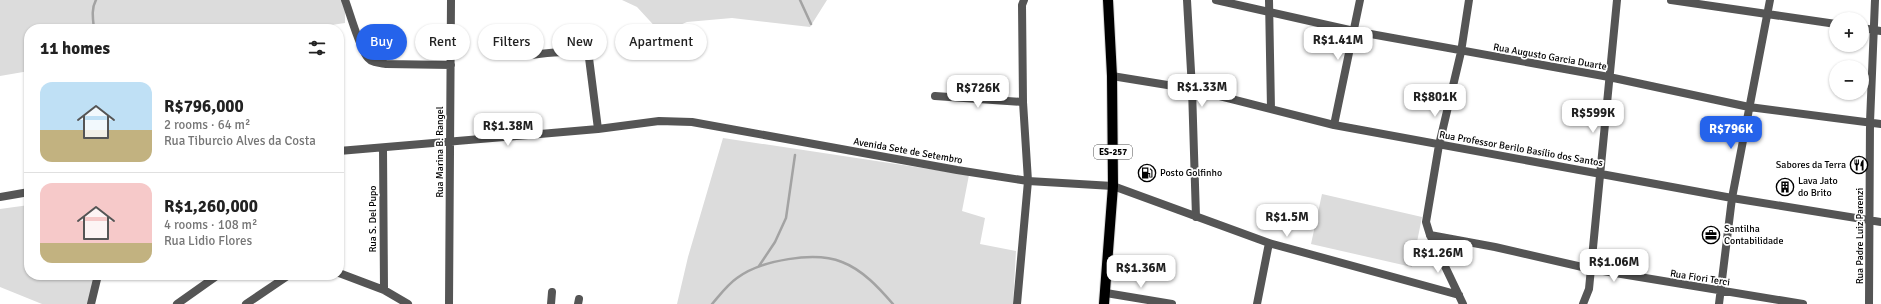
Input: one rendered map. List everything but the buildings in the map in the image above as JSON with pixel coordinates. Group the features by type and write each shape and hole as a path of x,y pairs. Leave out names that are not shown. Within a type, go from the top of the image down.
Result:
{"main road":[{"name":"ES-257","path":"1104,304 1106,294 1113,186 1112,76 1108,0"}],"street":[{"path":"345,0 361,45 368,59 386,64 451,65"},
{"name":"Rua Marina B. Rangel","path":"449,304 451,0"},
{"path":"1018,304 1028,180 1023,102 1024,0"},
{"path":"1187,0 1192,89 1196,216"},
{"name":"Rua Augusto Garcia Duarte","path":"1216,0 1354,31 1461,52 1608,77 1749,107 1881,124"},
{"path":"1269,0 1271,109"},
{"path":"1334,126 1360,0"},
{"path":"1463,304 1430,235 1426,222 1439,144 1461,52 1469,0"},
{"path":"1583,304 1589,289 1608,77 1617,0"},
{"path":"1671,0 1829,23"},
{"path":"1719,304 1732,198 1770,0"},
{"name":"Rua Padre Luiz Parenzi","path":"1869,304 1870,122 1878,30 1875,0"},
{"path":"544,54 576,52 589,58 598,129"},
{"name":"Rua Professor Berilo Basílio dos Santos","path":"1112,76 1192,89 1334,126 1732,198 1881,222"},
{"path":"935,96 1023,102"},
{"name":"Avenida Sete de Setembro","path":"344,151 598,129 659,121 692,122 956,170 1028,180 1113,186 1269,243 1459,295"},
{"name":"Rua S. Del Pupo","path":"383,148 384,290"},
{"path":"0,197 24,193"},
{"name":"Rua Fiori Terci","path":"1430,235 1495,247 1591,269 1802,304"},
{"path":"1257,304 1269,243"},
{"path":"344,275 384,290 408,304"},
{"path":"91,304 97,280"},
{"path":"179,304 211,280"},
{"path":"246,304 282,280"},
{"path":"551,304 552,292"},
{"path":"1106,294 1172,304"}],"shaded area":[{"path":"0,0 345,0 345,23 338,24 24,24 24,72 0,76"},
{"path":"622,0 827,0 810,27 732,18 687,22 682,24 653,24 637,7"},
{"path":"723,138 969,175 962,211 985,218 980,244 1016,251 1013,304 677,304 688,257"},
{"path":"1322,194 1422,217 1412,267 1311,244"},
{"path":"24,206 24,280 94,280 88,304 42,304 0,287 0,209"}],"waterway":[{"path":"94,24 93,10 96,0"},
{"path":"800,0 811,24"},
{"path":"759,266 775,242 786,218 795,155"},
{"path":"712,304 730,284 747,272 774,262 803,257 831,259 850,265 864,275 893,304"}],"place":[{"name":"Sabores da Terra","path":"1859,165"},
{"name":"Posto Golfinho","path":"1147,173"},
{"name":"Lava Jato do Brito","path":"1785,187"},
{"name":"Santilha Contabilidade","path":"1711,235"}]}
